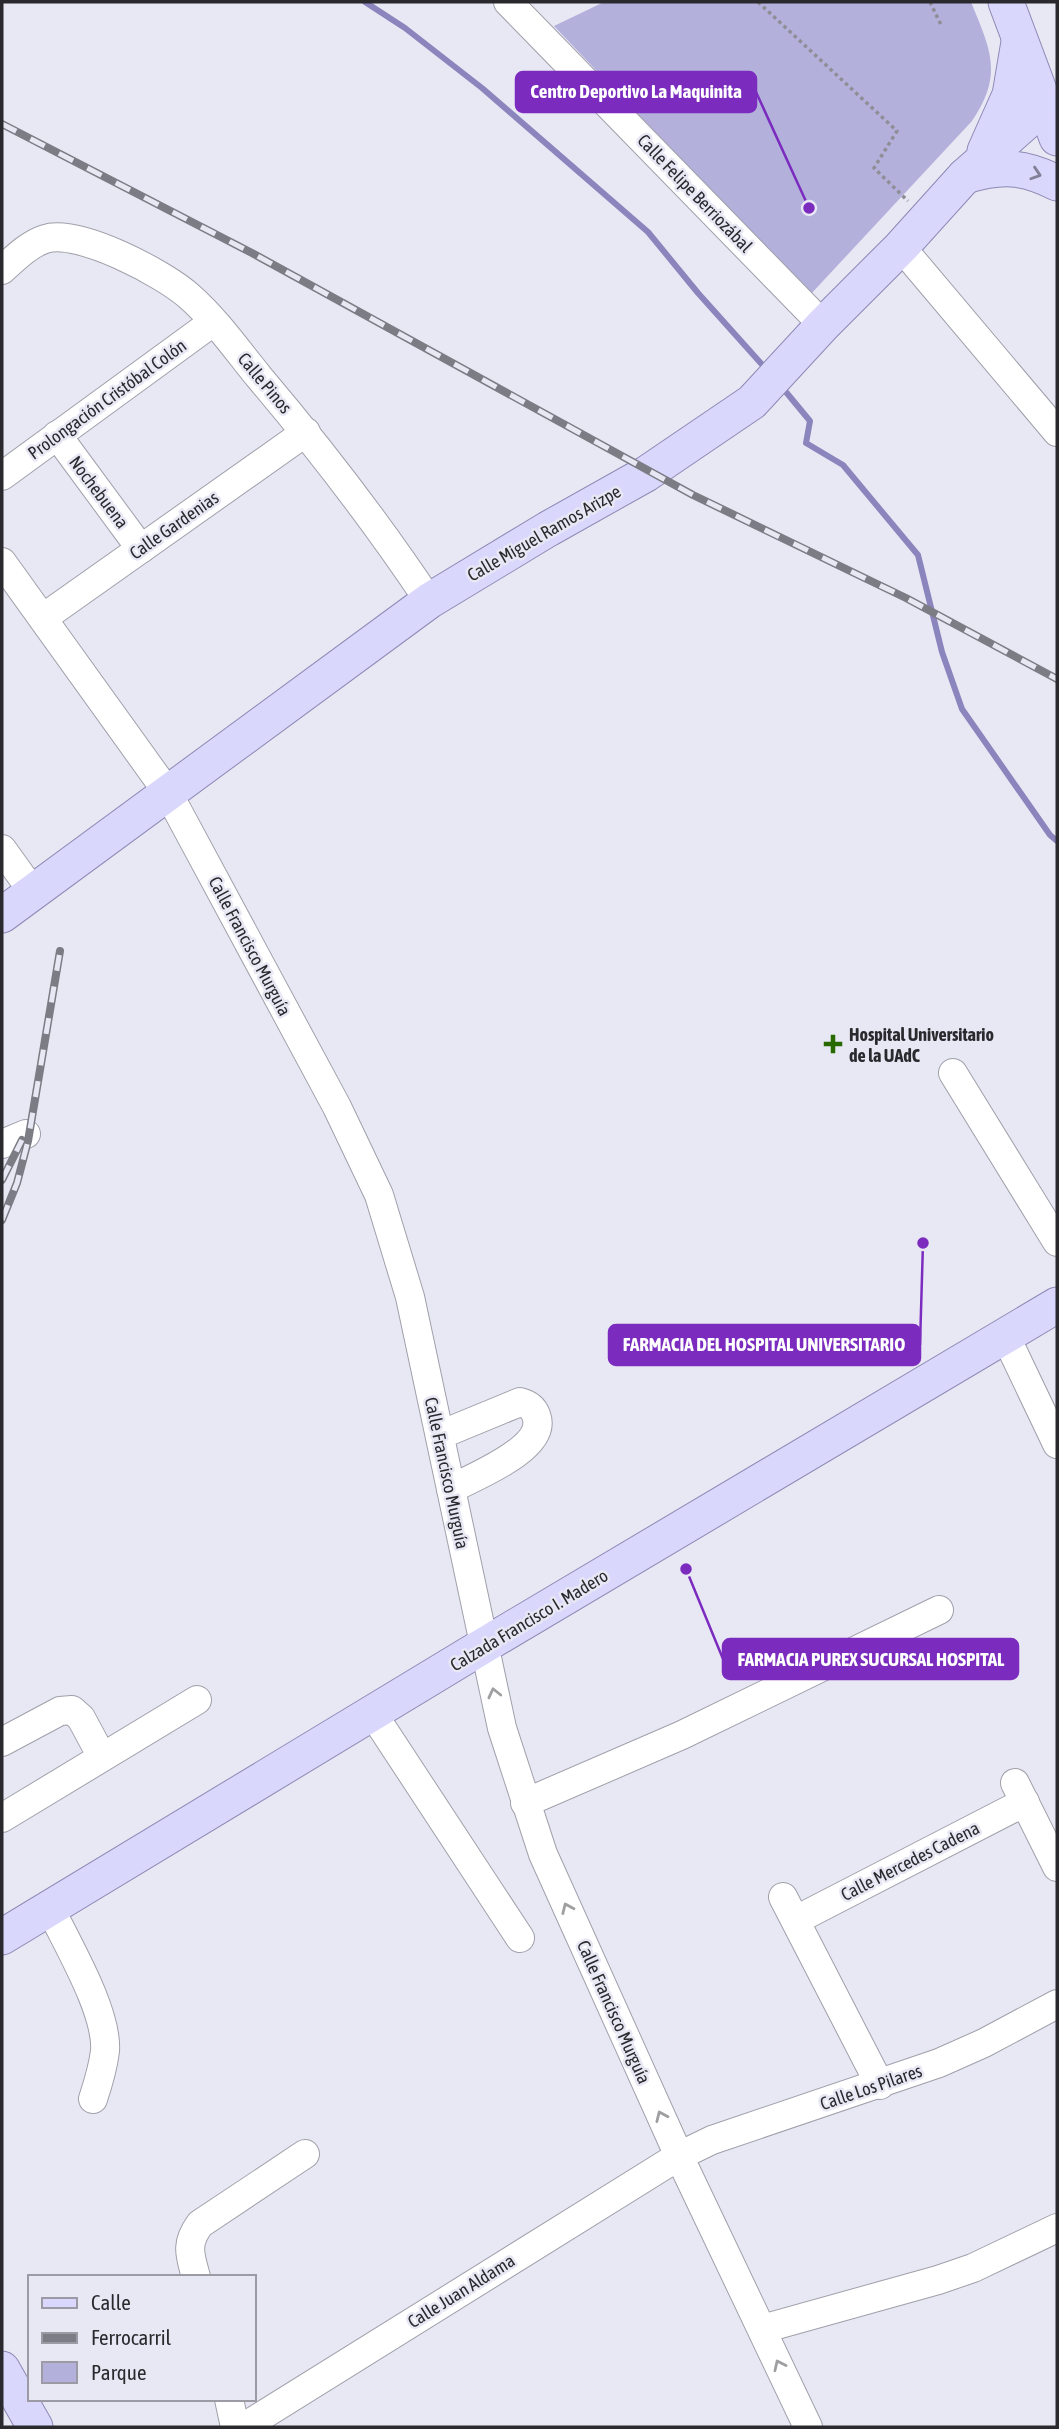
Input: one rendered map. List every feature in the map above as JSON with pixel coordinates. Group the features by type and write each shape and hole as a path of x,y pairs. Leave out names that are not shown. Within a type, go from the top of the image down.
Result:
{"main road":[{"path":"1006,2 1057,138"},
{"path":"1020,38 1010,95 972,170 1008,167 1057,183"},
{"name":"Calle Miguel Ramos Arizpe","path":"2,915 429,601 646,474 752,402 972,170 1045,105"},
{"name":"Calzada Francisco I. Madero","path":"2,1937 483,1646 1057,1305"},
{"path":"2,2369 34,2427"}],"street":[{"name":"Calle Felipe Berriozábal","path":"508,2 811,337"},
{"name":"Calle Pinos","path":"2,270 27,249 46,238 70,239 91,244 145,268 190,296 306,432 380,530 429,601"},
{"path":"901,247 1057,432"},
{"name":"Prolongación Cristóbal Colón","path":"2,475 213,322"},
{"name":"Calle Gardenias","path":"43,618 306,432"},
{"name":"Nochebuena","path":"57,436 141,549"},
{"name":"Calle Francisco Murguía","path":"2,562 169,793 337,1107 379,1195 410,1297 483,1646 502,1728 525,1803 543,1854 679,2156 808,2427"},
{"path":"2,849 33,892"},
{"path":"953,1073 1057,1242"},
{"path":"1005,1335 1057,1444"},
{"path":"439,1435 520,1402 528,1404 538,1418 538,1429 525,1448 451,1489"},
{"path":"525,1803 682,1735 939,1609"},
{"path":"2,1818 197,1700"},
{"path":"2,1742 60,1711 72,1710 81,1718 102,1757"},
{"path":"373,1714 520,1938"},
{"name":"Calle Mercedes Cadena","path":"880,2085 790,1908 1020,1793 1057,1867"},
{"path":"50,1908 95,2004 103,2031 105,2050 93,2099"},
{"name":"Calle Los Pilares","path":"679,2156 712,2140 939,2063 984,2043 1057,2004"},
{"path":"196,2275 190,2248 191,2236 200,2224 305,2154"},
{"name":"Calle Juan Aldama","path":"244,2427 679,2156"},
{"path":"762,2329 973,2268 1057,2228"},
{"path":"229,2401 235,2427"}],"path":[{"path":"758,2 897,131 874,168 927,219"},
{"path":"930,2 943,27"}],"green space":[{"path":"604,2 971,2 988,48 991,75 982,104 972,121 810,295 554,26"}],"waterway":[{"path":"365,2 405,28 482,88 648,232 767,370"},
{"path":"781,386 810,421 806,443 843,465 918,555 942,652 962,709 1050,835 1057,841"}],"railway":[{"path":"2,124 252,253 693,495 906,598 1057,679"},
{"path":"2,1220 17,1183 28,1141 60,951"},
{"path":"2,1180 22,1140"}],"place":[{"name":"Centro Deportivo La Maquinita","path":"809,208"},
{"name":"Hospital Universitario de la UAdC","path":"833,1044"},
{"name":"FARMACIA DEL HOSPITAL UNIVERSITARIO","path":"923,1243"},
{"name":"FARMACIA PUREX SUCURSAL HOSPITAL","path":"686,1569"}]}
